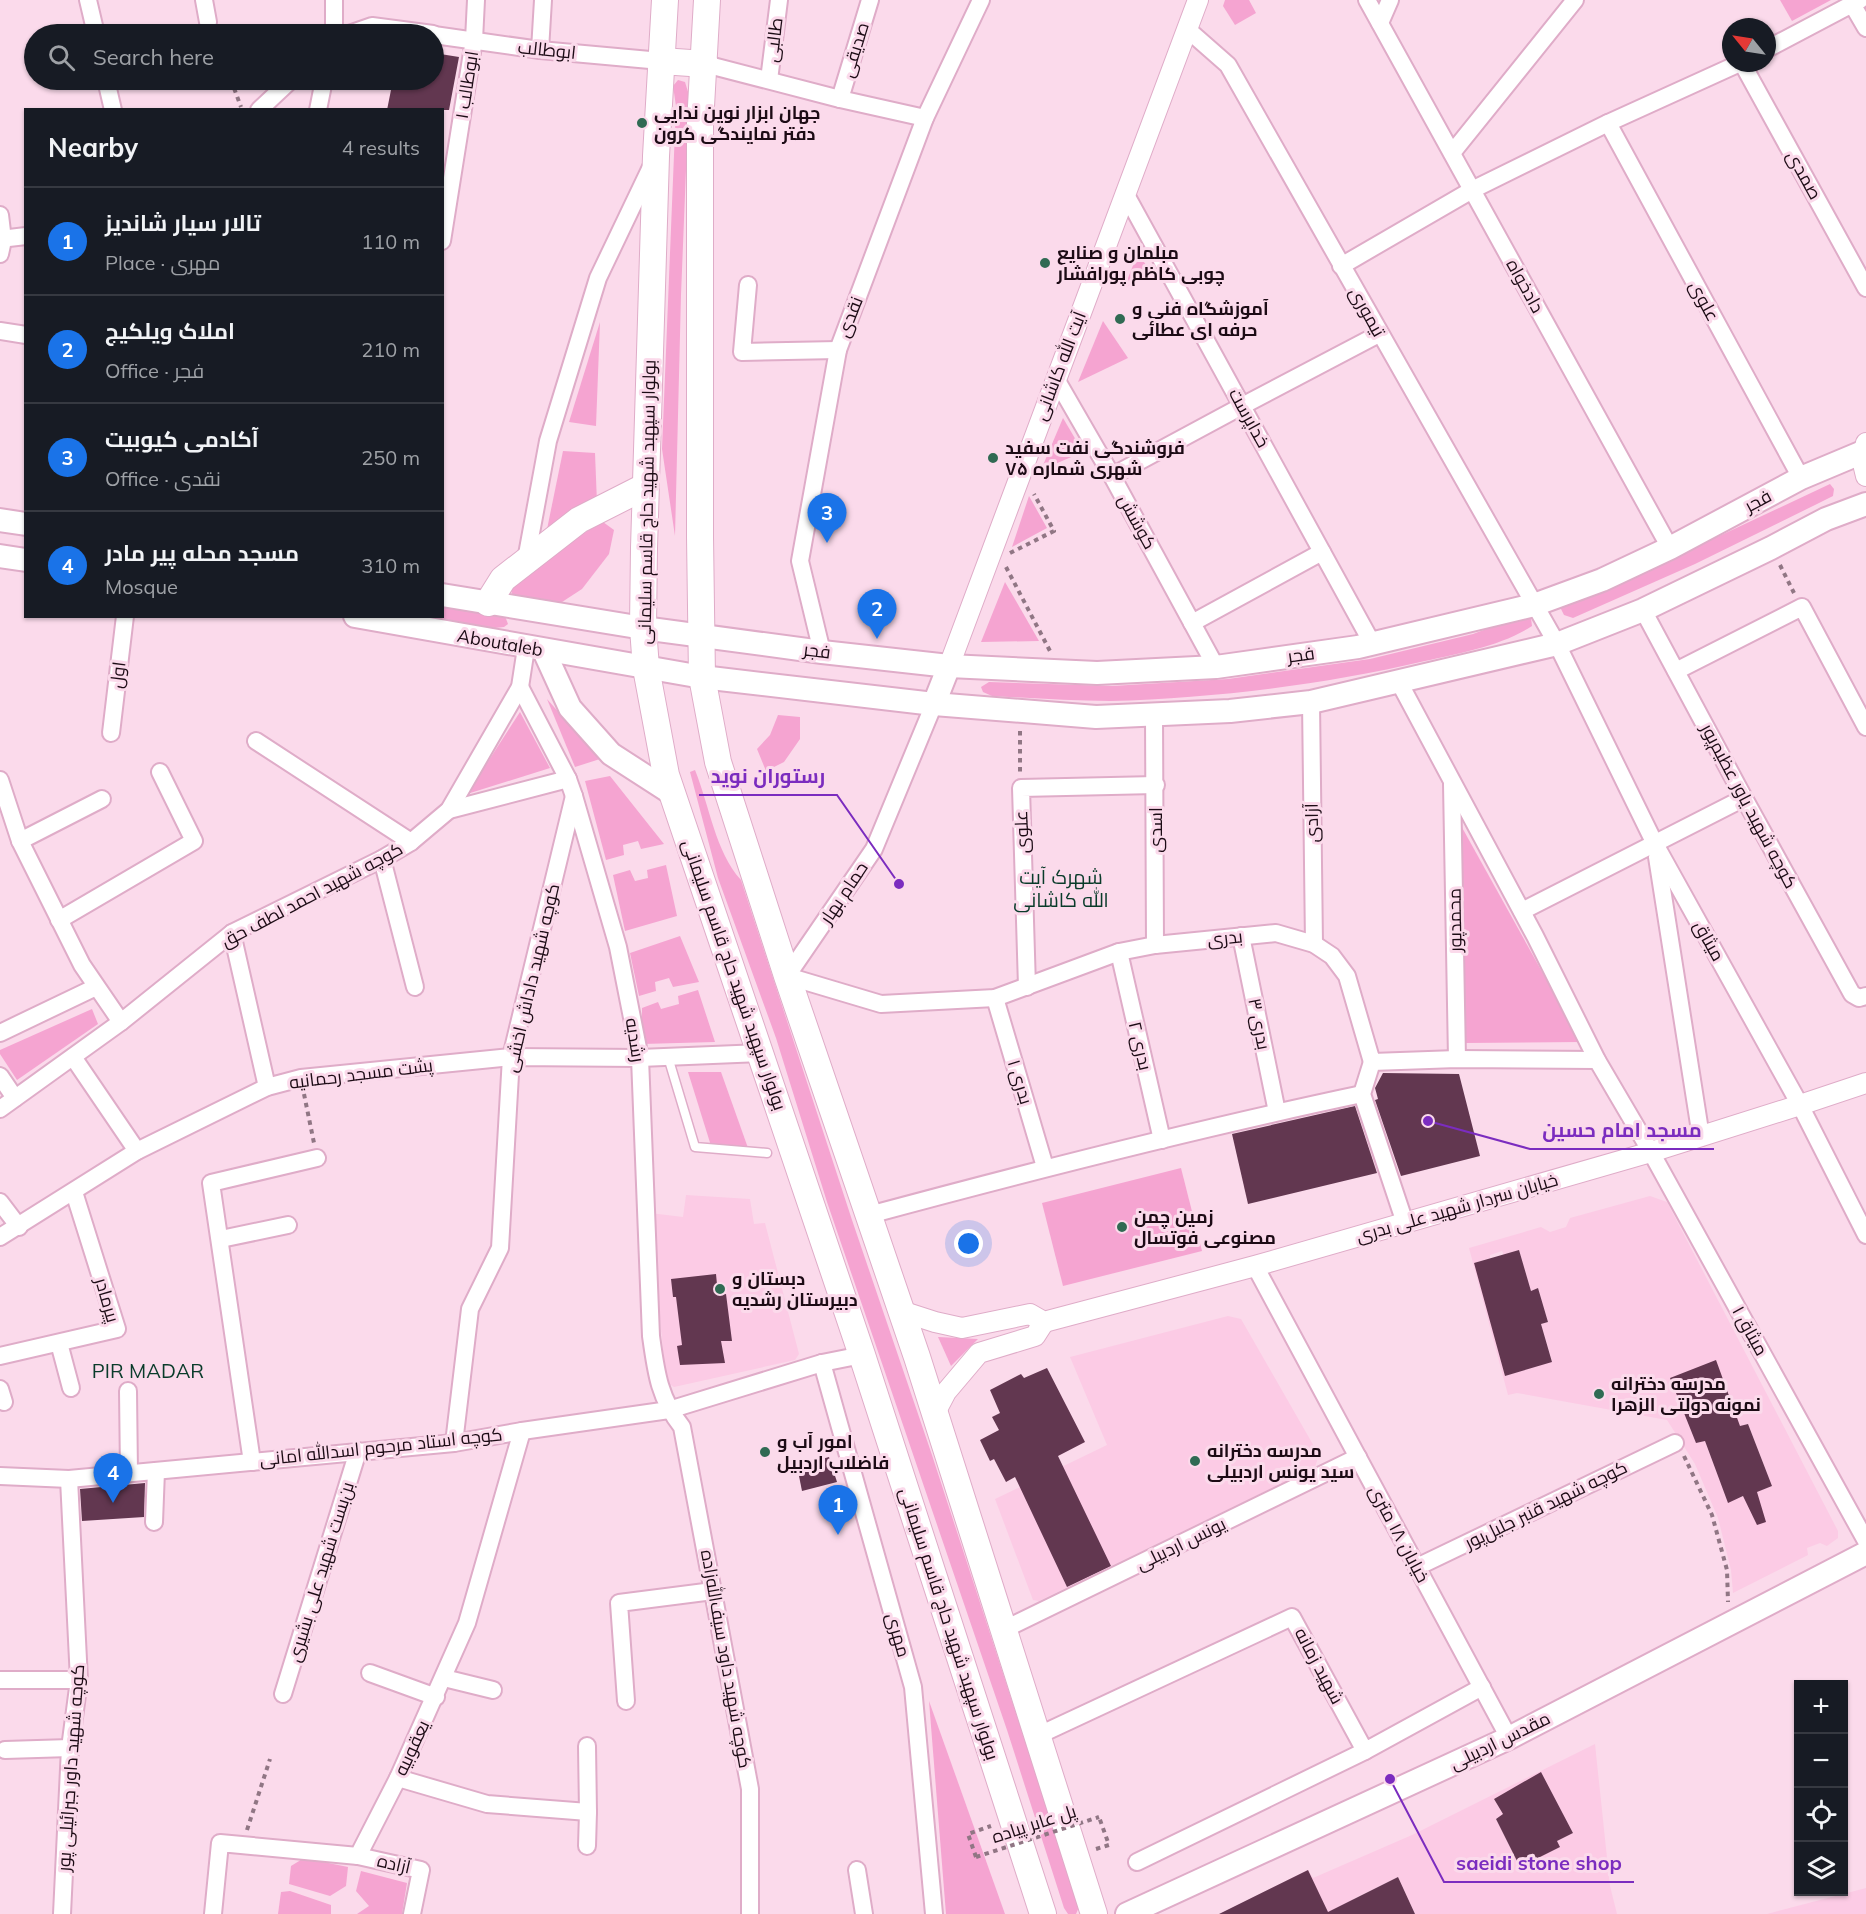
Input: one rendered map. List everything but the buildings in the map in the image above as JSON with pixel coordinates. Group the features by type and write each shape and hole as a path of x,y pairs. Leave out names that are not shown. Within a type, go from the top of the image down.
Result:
{"main road":[{"name":"بولوار سپهبد شهید حاج قاسم سلیمانی","path":"665,0 656,156 644,628 646,668 666,775 862,1355 1043,1914"},
{"path":"707,0 700,124 702,677 718,762 787,976 901,1311 1094,1914"},
{"path":"661,60 705,64"},
{"name":"فجر","path":"702,636 949,666 1097,673 1216,668 1372,643 1534,605 1602,580 1670,548 1864,447"},
{"path":"488,603 503,579 579,520 646,486"},
{"path":"702,677 934,704 1096,717 1230,711 1311,702 1557,644 1643,610 1826,519 1866,504"},
{"path":"0,520 24,524"},
{"path":"0,556 24,560"},
{"name":"Aboutaleb","path":"444,596 702,636"},
{"name":"Aboutaleb","path":"366,618 702,677"},
{"path":"535,649 570,708 611,754 673,794"},
{"path":"934,704 949,666"},
{"name":"مقدس اردبیلی","path":"1127,1914 1509,1738 1866,1553"}],"street":[{"path":"88,0 94,24"},
{"path":"204,0 208,22"},
{"path":"334,0 334,24"},
{"name":"ابوطالب ۱","path":"444,228 474,40 476,0"},
{"path":"540,50 543,0"},
{"name":"طالبی","path":"769,80 779,0"},
{"name":"صدیقی","path":"840,99 870,0"},
{"name":"نقدی","path":"822,652 800,561 838,350 925,118 981,0"},
{"name":"آیت الله کاشانی","path":"949,666 1198,0"},
{"name":"دادخواه","path":"1367,0 1670,548"},
{"path":"1380,23 1390,0"},
{"path":"1452,153 1575,0"},
{"path":"1776,44 1856,2 1866,28"},
{"name":"تیموری","path":"1187,29 1228,65 1557,644"},
{"name":"ابوطالب","path":"444,36 540,50 661,60"},
{"path":"705,64 840,99 925,118"},
{"path":"1341,266 1472,190 1608,123 1722,72"},
{"name":"صمدی","path":"1746,72 1866,288"},
{"path":"108,90 112,108"},
{"path":"261,108 280,90"},
{"path":"318,108 322,90"},
{"name":"علوی","path":"1608,123 1801,478"},
{"path":"526,560 548,441 598,278 656,156"},
{"name":"خداپرست","path":"1125,193 1372,643"},
{"path":"0,215 1,245 24,237"},
{"path":"748,285 742,352 838,350"},
{"path":"0,331 24,335"},
{"path":"1112,476 1379,334"},
{"name":"کوشش","path":"1056,379 1112,476 1216,668"},
{"path":"1864,447 1863,465 1866,476"},
{"path":"1192,623 1322,552"},
{"path":"1676,671 1802,607 1866,727"},
{"name":"کوچه شهید یاور عظیم‌پور","path":"1643,610 1852,994 1862,997"},
{"name":"اول","path":"111,733 124,618"},
{"name":"میثاق","path":"1557,644 1655,844 1800,1105 1866,1235"},
{"name":"کوچه شهید احمد لطف حق","path":"0,1109 121,1022 232,933 382,859 411,842 449,810 520,687 535,649"},
{"path":"1399,682 1522,911 1597,1060 1651,1152"},
{"name":"رشدیه","path":"520,687 568,779 618,946 640,1058 651,1336 657,1376 669,1410"},
{"name":"آزادی","path":"1311,702 1314,944"},
{"name":"حمام بهار","path":"787,976 874,849 934,704"},
{"name":"اسدی","path":"1154,714 1155,945"},
{"path":"256,741 411,842"},
{"path":"59,920 194,841 160,772"},
{"path":"449,810 568,779"},
{"path":"0,780 20,842 82,965 121,1022"},
{"name":"محمدپور","path":"1452,782 1457,1059"},
{"path":"1021,788 1156,784"},
{"name":"علوی","path":"1021,788 1027,987"},
{"name":"کوچه شهید داداش اخشی","path":"454,1443 470,1309 500,1248 511,1057 574,796"},
{"path":"1522,911 1744,798"},
{"path":"20,842 102,799"},
{"path":"1655,844 1701,1137"},
{"path":"382,859 415,987"},
{"path":"232,933 267,1087"},
{"name":"بدری","path":"787,976 881,1004 995,998 1119,952 1155,945 1276,933 1314,944 1332,956 1347,976 1372,1062"},
{"name":"بدری ۳","path":"1241,936 1277,1112"},
{"name":"بدری ۲","path":"1119,952 1162,1140"},
{"path":"0,1034 96,987"},
{"name":"بدری ۱","path":"995,998 1045,1167"},
{"name":"پشت مسجد رحمانیه","path":"0,1237 137,1151 267,1087 301,1078 511,1057 640,1058 761,1053"},
{"path":"73,1058 137,1151"},
{"path":"1405,1223 1362,1094 1372,1062 1457,1059 1597,1060"},
{"path":"0,1076 15,1098"},
{"name":"خیابان سردار شهید علی بدری","path":"934,1413 946,1392 979,1353 1035,1336 1044,1322 1255,1266 1651,1152 1866,1083"},
{"path":"869,1215 1045,1167 1362,1094"},
{"name":"میثاق ۱","path":"1651,1152 1866,1541"},
{"path":"252,1461 211,1183 317,1158"},
{"name":"پیرمادر","path":"0,1356 117,1329 74,1192"},
{"path":"0,1202 19,1227"},
{"path":"221,1239 288,1225"},
{"name":"خیابان ۱۸ متری","path":"1255,1266 1509,1738"},
{"name":"خیابان سردار شهید علی بدری","path":"901,1311 962,1328 1030,1314 1044,1322"},
{"path":"60,1342 71,1389"},
{"name":"کوچه استاد مرحوم اسدالله امانی","path":"0,1476 69,1479 454,1443 521,1434 669,1410 822,1363 862,1355"},
{"name":"مهری","path":"822,1363 912,1687 934,1914"},
{"path":"128,1391 129,1473"},
{"name":"کوچه شهید داود سیف‌الله‌زاده","path":"669,1410 682,1427 750,1788 750,1914"},
{"name":"یعقوبیه","path":"358,1856 436,1697 467,1623 521,1434"},
{"name":"کوچه شهید قنبر جلیل‌پور","path":"1417,1567 1676,1443"},
{"name":"بن‌بست شهید علی بشیری","path":"283,1694 358,1451"},
{"name":"یونس اردبیلی","path":"1004,1630 1358,1457"},
{"path":"154,1522 156,1471"},
{"name":"کوچه شهید داور جبرائیلی پور","path":"62,1914 70,1748 79,1680 69,1479"},
{"path":"626,1701 619,1603 713,1591"},
{"name":"شهید زمانه","path":"1037,1736 1293,1617 1365,1751"},
{"path":"370,1673 436,1697"},
{"path":"444,1678 494,1690"},
{"path":"0,1680 79,1680"},
{"path":"1137,1862 1365,1751 1482,1687"},
{"path":"587,1746 587,1846"},
{"path":"5,1750 70,1748"},
{"path":"398,1778 487,1804 588,1812"},
{"path":"213,1914 220,1843 358,1856"},
{"name":"آزاده","path":"358,1856 421,1870 412,1914"},
{"path":"857,1870 864,1914"}],"lane":[{"path":"668,1057 695,1147 767,1152"}],"path":[{"path":"235,90 242,108"},
{"path":"1021,471 1054,531 1002,558 1060,670"},
{"path":"1771,548 1802,607"},
{"name":"علوی","path":"1020,712 1021,788"},
{"path":"301,1078 317,1158"},
{"path":"1676,1443 1712,1515 1727,1569 1728,1604 1735,1621"},
{"path":"242,1845 270,1759"},
{"name":"پل عابر پیاده","path":"969,1834 976,1857 1099,1817 1109,1845"}],"shaded area":[{"path":"1225,0 1249,0 1256,13 1235,25 1223,6"},
{"path":"1780,0 1831,0 1792,21"},
{"path":"678,80 685,82 689,95 675,536 662,449 676,106 673,86"},
{"path":"1138,253 1152,274 1124,288"},
{"path":"1103,321 1128,358 1078,382"},
{"path":"600,322 596,426 569,422"},
{"path":"1063,418 1083,452 1041,470"},
{"path":"563,451 595,453 597,503 545,539"},
{"path":"1830,484 1834,489 1833,496 1695,564 1573,618 1564,615 1560,607 1683,553"},
{"path":"1029,496 1047,528 1012,547"},
{"path":"603,522 614,530 609,554 582,589 562,602 551,604 514,599 510,588 579,536"},
{"path":"1005,582 1039,641 981,642"},
{"path":"444,606 505,616 508,624 495,628 437,618 444,618"},
{"path":"1524,615 1531,618 1532,626 1507,639 1480,648 1347,677 1268,689 1189,697 1110,701 992,696 983,692 981,687 989,682 1112,686 1228,679 1370,659 1473,634"},
{"path":"547,699 600,759 575,767"},
{"path":"520,712 550,768 467,794"},
{"path":"778,715 800,717 800,739 784,762 766,771 757,749 770,735"},
{"path":"695,770 719,842 725,856 741,880 1079,1907 1076,1914 1068,1914 1064,1908 1007,1730 827,1202 776,1038 718,878 690,772"},
{"path":"610,776 664,844 641,849 638,841 623,845 624,855 606,860 585,781"},
{"path":"1459,822 1581,1042 1464,1043"},
{"path":"666,865 677,916 625,931 613,875 630,870 635,881 648,878 647,870"},
{"path":"680,936 699,982 673,987 669,978 655,982 656,991 639,996 630,953"},
{"path":"698,990 715,1042 642,1044 642,1008 658,1002 661,1009 679,1004 678,996"},
{"path":"92,1009 98,1024 17,1080 0,1054 0,1050"},
{"path":"688,1072 721,1072 748,1148 712,1149"},
{"name":"زمین چمن مصنوعی فوتسال","path":"1181,1168 1202,1251 1063,1286 1042,1203"},
{"name":"دبستان و دبیرستان رشدیه","path":"686,1195 750,1199 754,1224 765,1223 799,1354 795,1360 674,1387 666,1382 650,1213 683,1217"},
{"name":"مدرسه دخترانه نمونه دولتی الزهرا","path":"1650,1196 1667,1202 1838,1531 1838,1538 1827,1546 1820,1543 1807,1548 1808,1555 1733,1593 1731,1570 1718,1518 1695,1464 1667,1420 1517,1393 1508,1395 1469,1248 1541,1227 1550,1232 1566,1227 1570,1218","holes":["1502,1251 1504,1255 1519,1251 1531,1291 1538,1288 1548,1322 1541,1324 1552,1361 1505,1376 1474,1263","1748,1424 1772,1486 1728,1502 1705,1441 1696,1443"]},
{"name":"مدرسه دخترانه سید یونس اردبیلی","path":"1228,1316 1241,1319 1319,1455 1315,1467 1039,1601 1033,1600 995,1499 1107,1445 1070,1357"},
{"path":"938,1337 978,1339 951,1366"},
{"path":"929,1701 1005,1914 946,1914"},
{"path":"1595,1744 1610,1886 1617,1914 1415,1914 1398,1877 1353,1899 1360,1914 1220,1914 1308,1870 1313,1878 1412,1835","holes":["1541,1773 1573,1833 1557,1841 1559,1847 1520,1867 1496,1819 1503,1814 1494,1799"]},
{"path":"304,1858 348,1867 346,1886 330,1896 289,1884 291,1866"},
{"path":"361,1871 407,1883 402,1914 357,1914 369,1906 356,1891"},
{"path":"1866,1888 1866,1914 1767,1914 1836,1896 1848,1896 1848,1893"},
{"path":"290,1891 331,1905 331,1914 278,1914 281,1892"}],"place":[{"name":"جهان ابزار نوین ندایی دفتر نمایندگی کرون","path":"642,123"},
{"name":"مبلمان و صنایع چوبی کاظم پورافشار","path":"1045,263"},
{"name":"آموزشگاه فنی و حرفه ای عطائی","path":"1120,319"},
{"name":"فروشندگی نفت سفید شهری شماره ۷۵","path":"993,458"},
{"name":"آکادمی کیوبیت","path":"827,543"},
{"name":"املاک ویلکیج","path":"877,639"},
{"name":"رستوران نوید","path":"899,884"},
{"name":"مسجد امام حسین","path":"1428,1121"},
{"name":"زمین چمن مصنوعی فوتسال","path":"1122,1227"},
{"name":"دبستان و دبیرستان رشدیه","path":"720,1289"},
{"name":"مدرسه دخترانه نمونه دولتی الزهرا","path":"1599,1394"},
{"name":"امور آب و فاضلاب اردبیل","path":"765,1452"},
{"name":"مدرسه دخترانه سید یونس اردبیلی","path":"1195,1461"},
{"name":"مسجد محله پیر مادر","path":"113,1503"},
{"name":"تالار سیار شاندیز","path":"838,1535"},
{"name":"saeidi stone shop","path":"1390,1779"}],"district":[{"name":"شهرک آیت الله کاشانی","path":"1061,888"},
{"name":"PIR MADAR","path":"148,1371"}]}
